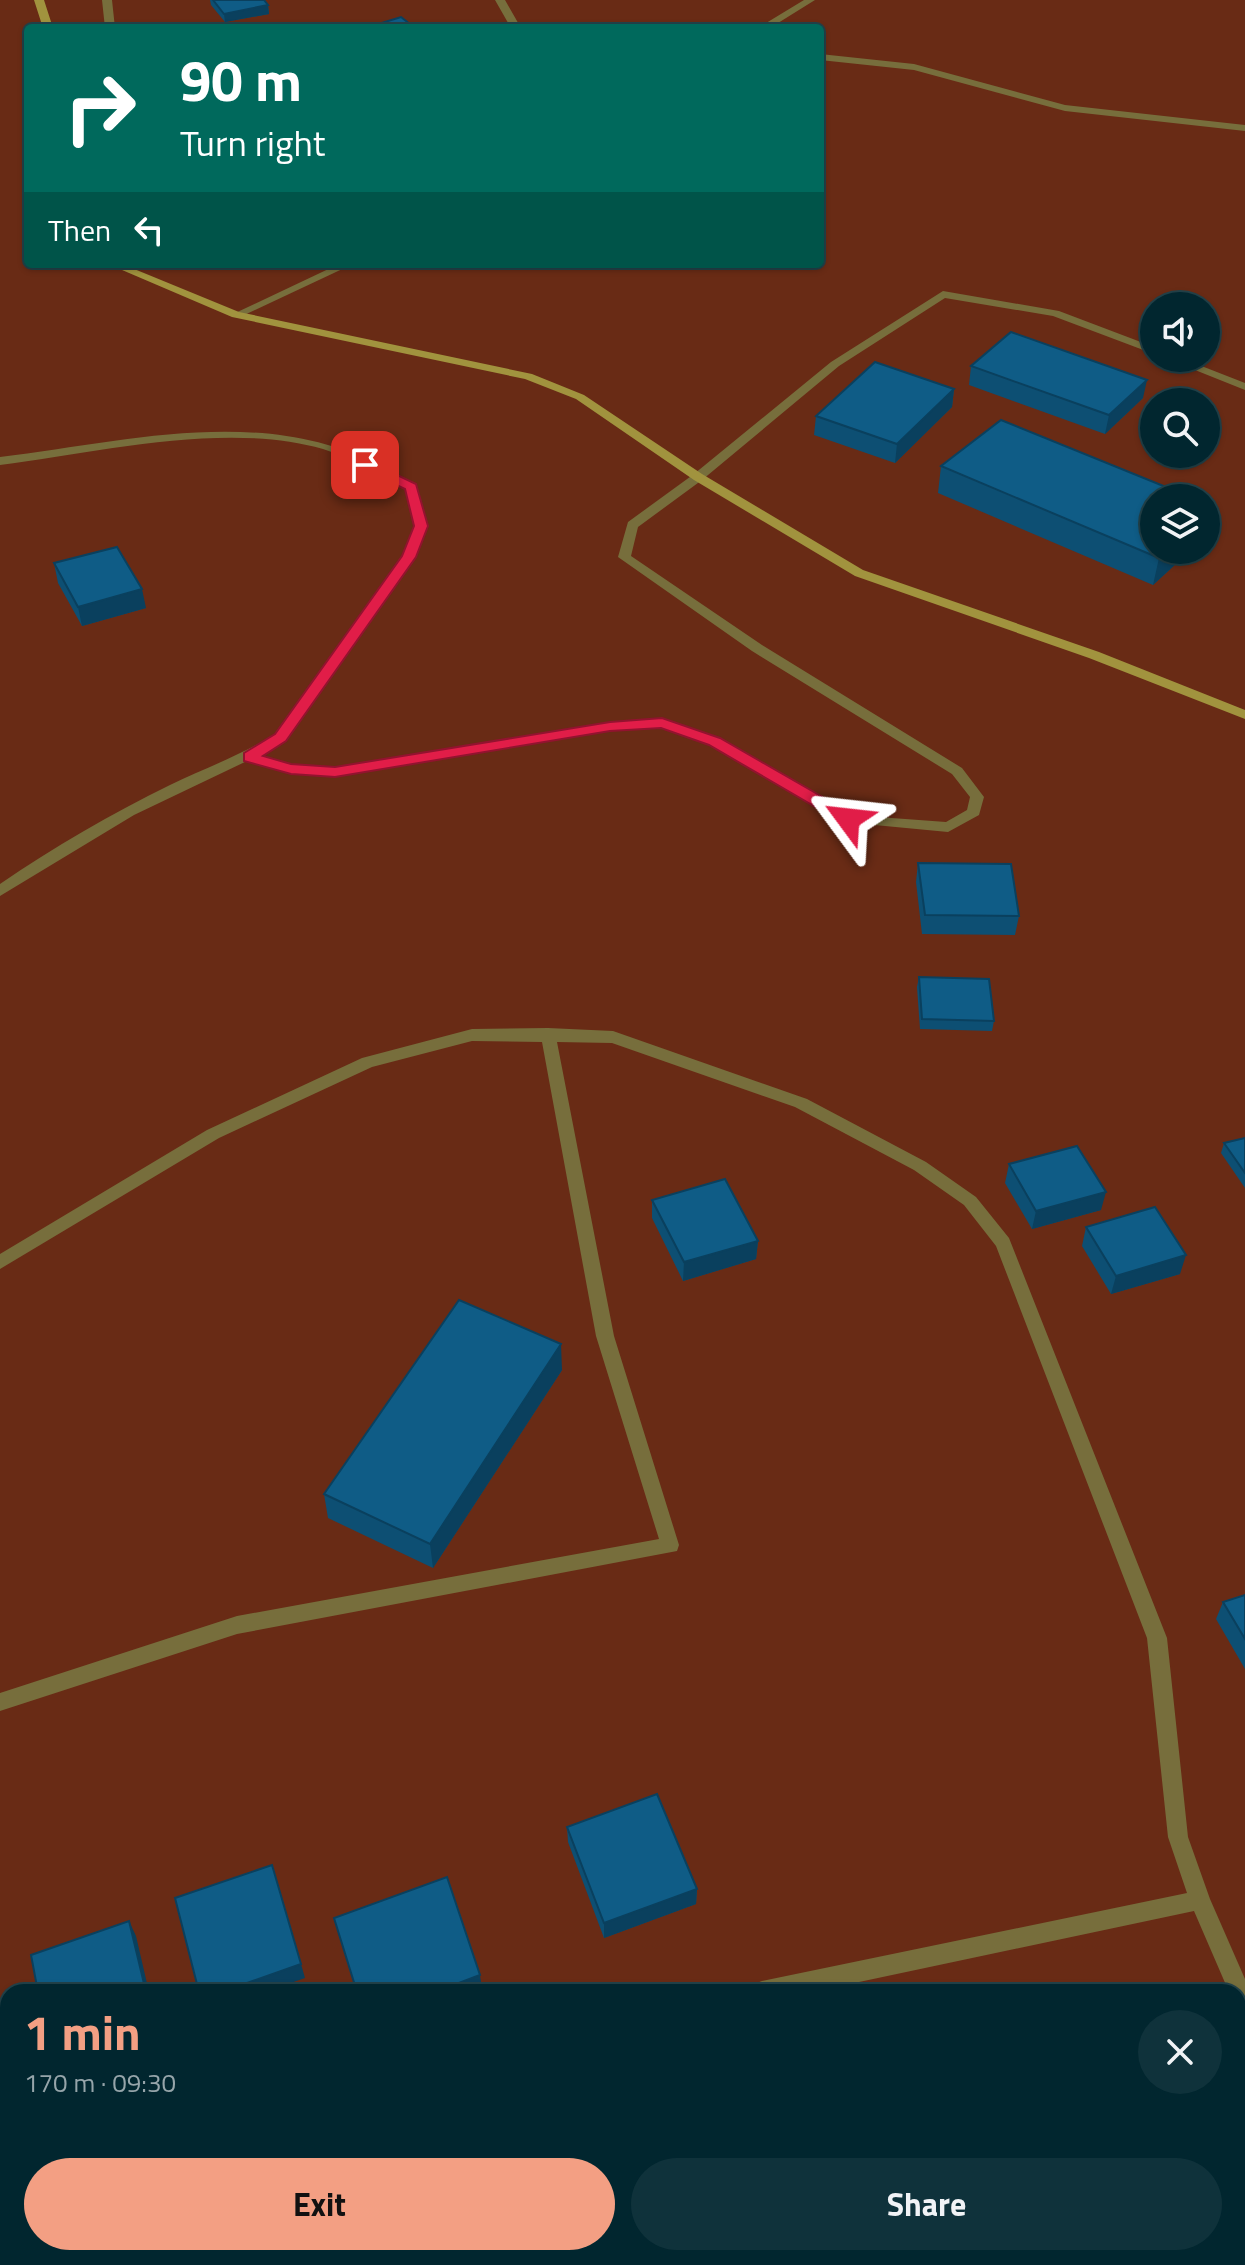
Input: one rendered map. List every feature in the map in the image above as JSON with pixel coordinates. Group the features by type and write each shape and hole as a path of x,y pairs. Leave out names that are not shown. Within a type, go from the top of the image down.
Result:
{"street":[{"path":"39,0 47,24"},
{"path":"107,0 110,24"},
{"path":"500,0 514,24"},
{"path":"770,24 810,0"},
{"path":"824,57 914,67 1065,108 1245,128"},
{"path":"123,268 236,315 528,376 580,397 698,477 859,573 1094,655 1245,715"},
{"path":"236,315 339,268"},
{"path":"249,757 291,769 335,772 610,727 662,723 715,742 848,819 948,827 974,812 977,797 957,771 757,648 624,557 632,525 698,477 835,364 943,294 1055,313 1140,346"},
{"path":"1207,372 1245,387"},
{"path":"0,461 190,436 264,437 319,444 411,487 421,526 409,557 280,737 249,757 178,786 72,841 0,891"},
{"path":"0,1702 237,1625 670,1545 605,1336 548,1034"},
{"path":"0,1262 213,1134 368,1062 472,1035 613,1037 801,1103 920,1166 970,1201 1003,1243 1157,1638 1178,1837 1200,1900 1236,1984"},
{"path":"800,1984 1200,1900"}],"shaded area":[{"path":"0,0 1245,0 1245,1984 0,1984"}],"building":[{"path":"213,0 264,0 268,5 224,14"},
{"path":"401,17 410,24 378,24"},
{"path":"1011,332 1147,380 1109,415 971,366"},
{"path":"875,362 954,389 897,444 816,416"},
{"path":"1001,420 1159,484 1140,484 1140,550 941,466"},
{"path":"117,547 142,589 78,607 54,563"},
{"path":"918,863 1011,864 1019,916 925,915"},
{"path":"919,977 989,979 994,1021 922,1019"},
{"path":"1245,1138 1245,1173 1224,1143"},
{"path":"1077,1146 1106,1192 1036,1211 1009,1164"},
{"path":"725,1179 758,1241 684,1262 652,1200"},
{"path":"1155,1207 1186,1255 1116,1276 1086,1227"},
{"path":"459,1300 561,1344 430,1544 324,1494"},
{"path":"1245,1595 1245,1639 1223,1602"},
{"path":"657,1794 697,1889 604,1923 567,1827"},
{"path":"272,1865 301,1964 244,1984 197,1984 175,1898"},
{"path":"447,1877 480,1975 456,1984 355,1984 334,1918"},
{"path":"129,1921 144,1984 36,1984 31,1955"}],"route":[{"path":"365,465 411,487 421,526 409,557 280,737 249,757 291,769 335,772 610,727 662,723 715,742 848,819"}]}
